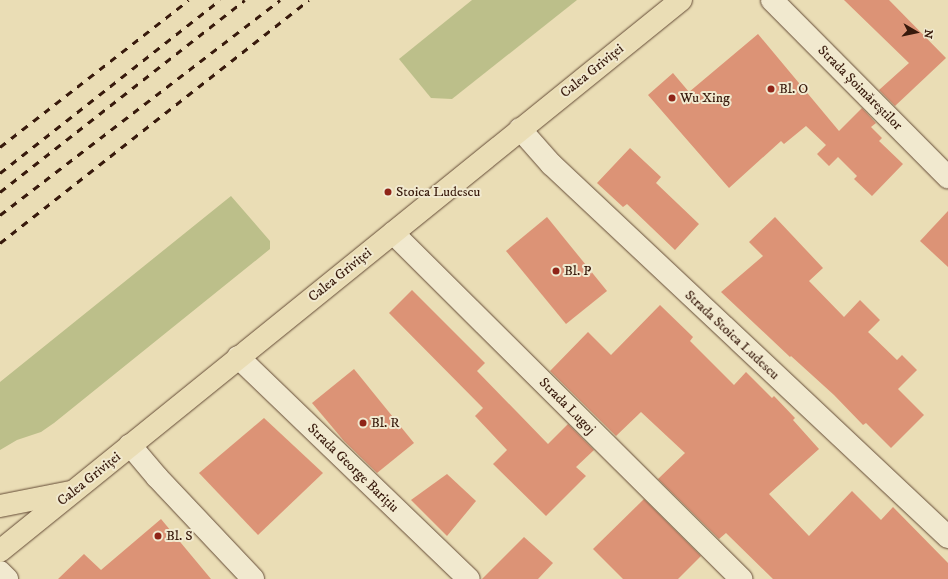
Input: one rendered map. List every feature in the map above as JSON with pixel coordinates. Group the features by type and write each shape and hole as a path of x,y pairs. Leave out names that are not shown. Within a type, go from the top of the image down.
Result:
{"main road":[{"name":"Calea Griviței","path":"0,550 681,0"},
{"path":"0,506 74,491"}],"street":[{"name":"Strada Șoimăreștilor","path":"772,0 948,177"},
{"name":"Strada Stoica Ludescu","path":"520,129 550,164 948,537"},
{"name":"Strada Lugoj","path":"393,233 742,579"},
{"name":"Strada George Barițiu","path":"238,357 469,579"},
{"path":"130,445 157,477 253,579"},
{"path":"0,572 7,579"}],"green space":[{"path":"472,0 577,0 452,99 431,98 399,59"},
{"path":"231,196 270,241 270,249 54,423 41,432 17,440 0,450 0,382"}],"building":[{"path":"844,0 889,0 946,58 895,106 879,90 909,63"},
{"path":"758,34 839,131 862,108 876,123 871,127 882,138 879,141 903,164 872,196 854,179 857,176 838,157 829,166 817,154 826,145 806,126 784,144 781,141 729,188 648,95 673,73 689,92"},
{"path":"630,148 661,177 656,183 699,224 675,250 627,204 623,207 597,183"},
{"path":"948,211 948,267 920,241"},
{"name":"Bl. P","path":"547,217 607,291 566,324 506,251"},
{"path":"775,217 823,268 809,281 844,317 860,300 880,320 868,332 897,360 902,355 917,370 898,389 924,415 891,448 866,423 863,425 834,395 791,356 790,357 721,292 763,256 749,242"},
{"path":"412,290 485,363 477,371 548,444 568,424 594,450 576,467 586,476 546,516 493,464 507,450 475,416 483,408 389,313"},
{"path":"660,305 693,337 690,341 734,385 746,372 772,398 774,396 795,418 793,420 819,449 769,494 809,536 852,491 881,520 893,507 948,563 948,579 773,579 726,533 719,539 658,479 685,453 641,412 616,436 550,371 588,332 611,355"},
{"name":"Bl. R","path":"354,369 414,443 377,473 344,441 312,403"},
{"path":"264,418 323,473 258,535 199,473"},
{"path":"447,474 476,501 447,536 411,500"},
{"path":"644,499 701,556 678,579 623,579 593,549"},
{"name":"Bl. S","path":"161,519 211,579 58,579 84,554 101,570"},
{"path":"524,537 553,563 538,579 482,579"}],"railway":[{"path":"0,147 189,0"},
{"path":"0,173 220,0"},
{"path":"0,192 245,0"},
{"path":"0,215 280,0"},
{"path":"0,243 309,0"}],"place":[{"name":"Bl. O","path":"771,89"},
{"name":"Wu Xing","path":"672,98"},
{"name":"Stoica Ludescu","path":"388,192"},
{"name":"Bl. P","path":"556,271"},
{"name":"Bl. R","path":"363,423"},
{"name":"Bl. S","path":"158,536"}]}
